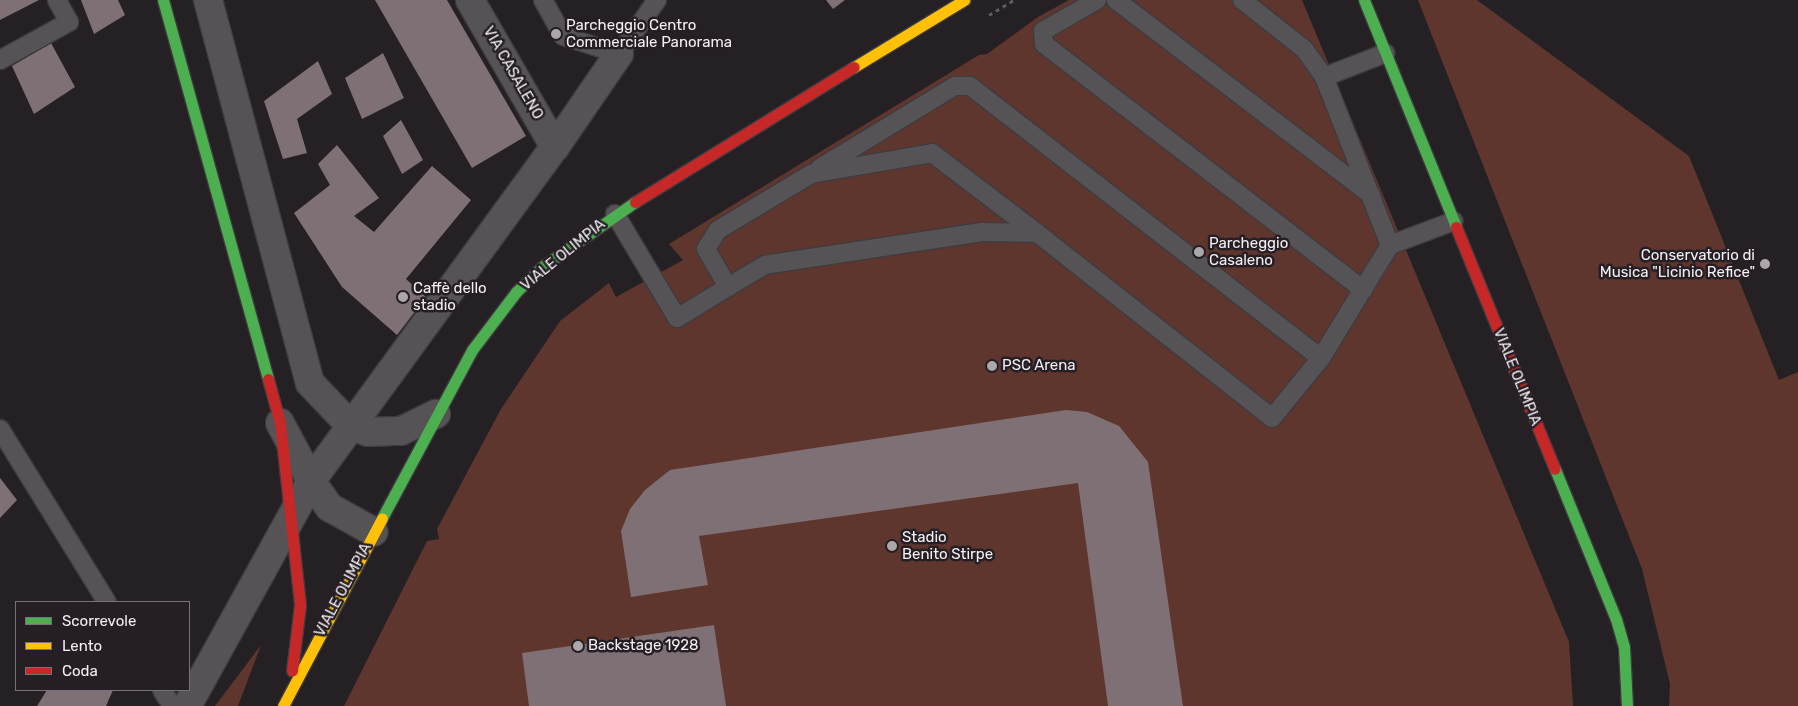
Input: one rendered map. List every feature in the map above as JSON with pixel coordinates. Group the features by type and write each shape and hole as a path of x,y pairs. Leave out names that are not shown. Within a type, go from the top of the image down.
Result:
{"street":[{"path":"163,0 280,423 300,605 288,692"},
{"path":"208,0 310,383 350,425 368,432 386,433 418,425 436,414"},
{"name":"VIA CASALENO","path":"470,0 556,147"},
{"name":"VIALE OLIMPIA","path":"283,706 288,692 472,350 516,292 542,267 615,214 964,0"},
{"name":"VIALE OLIMPIA","path":"1364,0 1616,619 1624,647 1627,706"},
{"name":"VIALE OLIMPIA","path":"1375,0 1386,53"},
{"path":"187,706 289,515 311,481 350,425 556,147 619,54"},
{"path":"280,423 311,481 329,507 374,532"}],"lane":[{"path":"0,60 69,22 58,0"},
{"path":"543,0 563,36 619,54 657,0"},
{"path":"1097,0 1043,31 1044,44 1362,290"},
{"path":"1116,0 1371,195"},
{"path":"1242,0 1304,48 1324,77 1390,245"},
{"path":"1324,77 1386,53"},
{"path":"728,287 708,258 706,249 710,238 718,230 955,86 970,86 1320,358"},
{"path":"811,174 932,153 1272,418 1320,358 1390,245 1454,221"},
{"path":"615,214 677,318 765,265 982,232 1037,233"},
{"path":"0,430 107,601"},
{"path":"163,691 172,706"}],"path":[{"path":"983,19 1014,0"}],"shaded area":[{"name":"PSC Arena","path":"1069,0 1302,0 1569,642 1573,706 344,706 427,541 439,539 437,529 501,409 560,321 609,283 616,297 683,260 669,244 979,55 987,54 1038,17"},
{"path":"1418,0 1477,0 1689,156 1779,380 1798,372 1798,706 1669,706 1670,684 1642,569"},
{"path":"261,645 238,706 215,706"}],"building":[{"path":"0,0 39,0 0,20"},
{"path":"81,0 118,0 125,15 94,34"},
{"path":"375,0 447,0 526,136 472,168"},
{"path":"826,0 845,0 833,9"},
{"path":"51,43 75,87 34,114 12,66"},
{"path":"383,53 404,98 362,119 345,78"},
{"path":"318,61 332,94 297,119 307,153 283,159 264,101"},
{"path":"401,120 423,160 402,174 383,136"},
{"path":"337,145 379,198 354,216 374,232 432,166 471,200 406,279 426,297 397,335 342,287 294,213 330,185 318,164"},
{"path":"1066,410 1087,412 1119,426 1148,462 1183,706 1108,706 1078,483 699,536 708,585 631,597 621,531 630,509 645,490 670,470"},
{"path":"0,478 17,500 0,518"},
{"path":"714,625 726,706 529,706 522,653"},
{"path":"46,691 113,691 106,706 37,706"}],"traffic: fast":[{"path":"163,0 268,379"},
{"path":"1364,0 1456,227"},
{"path":"382,518 472,350 516,292 542,267 635,202"},
{"path":"1555,469 1616,619 1624,647 1627,706"}],"traffic: slow":[{"path":"854,67 964,0"},
{"path":"283,706 382,518"}],"traffic: jam":[{"path":"635,202 854,67"},
{"path":"1456,227 1555,469"},
{"path":"268,379 280,423 300,605 292,671"}],"place":[{"name":"Parcheggio Centro Commerciale Panorama","path":"556,34"},
{"name":"Parcheggio Casaleno","path":"1199,252"},
{"name":"Conservatorio di Musica \"Licinio Refice\"","path":"1765,264"},
{"name":"Caffè dello stadio","path":"403,297"},
{"name":"PSC Arena","path":"992,366"},
{"name":"Stadio Benito Stirpe","path":"892,546"},
{"name":"Backstage 1928","path":"578,646"}]}
